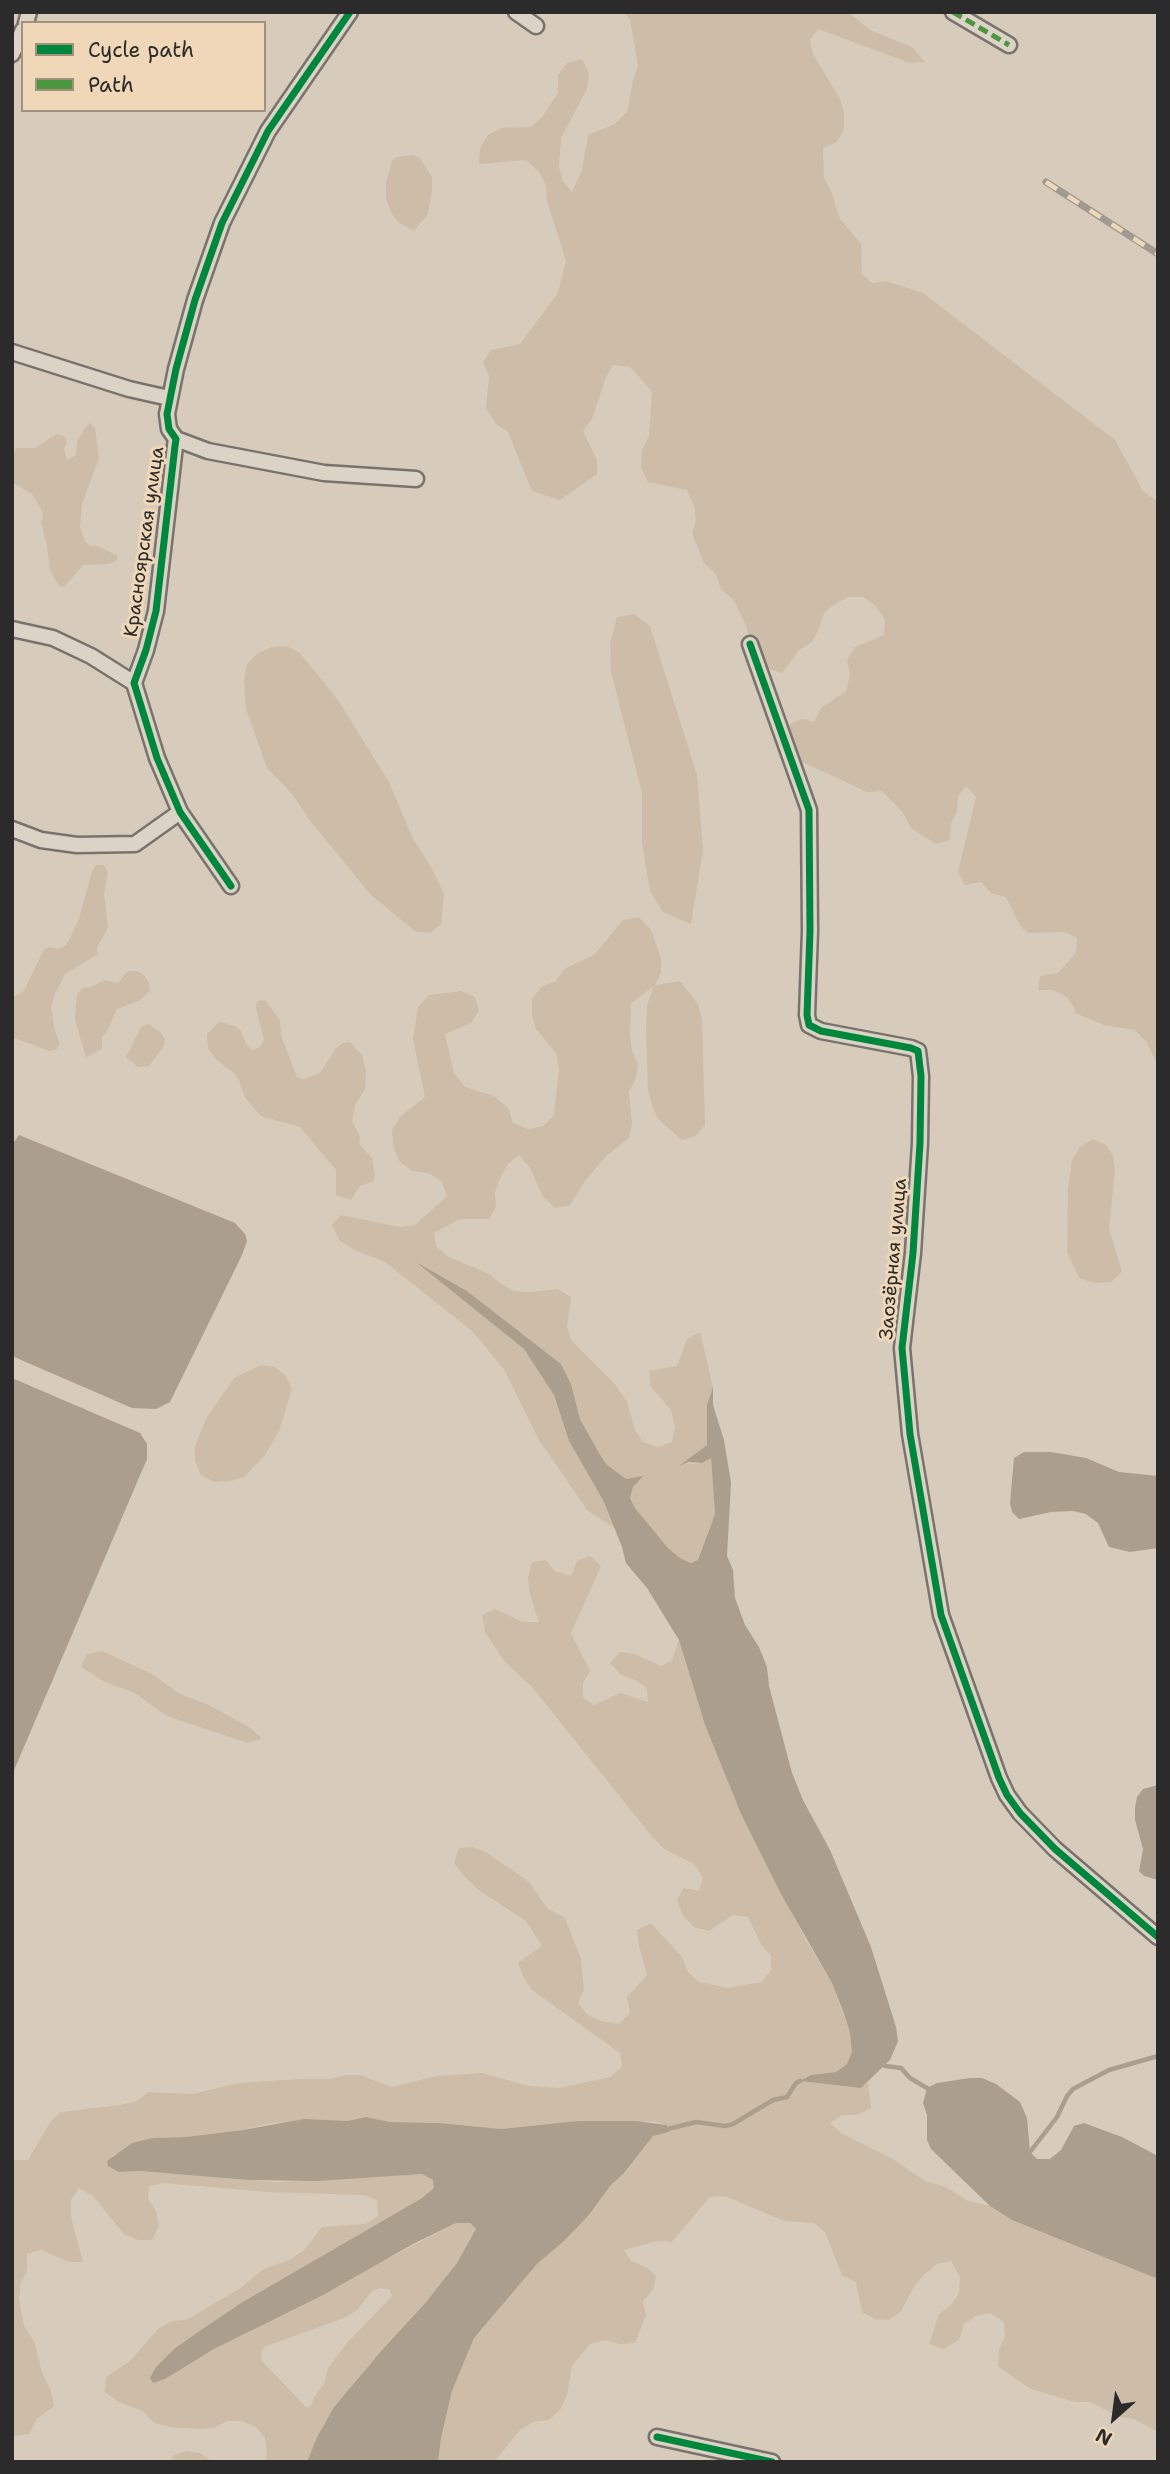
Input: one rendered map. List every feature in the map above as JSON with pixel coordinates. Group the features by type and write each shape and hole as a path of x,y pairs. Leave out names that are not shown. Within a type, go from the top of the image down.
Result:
{"street":[{"name":"Красноярская улица","path":"134,683 156,611 176,439 169,429 169,398 195,300 222,223 268,131 350,12"},
{"path":"516,12 536,26"},
{"path":"954,12 1009,45"},
{"path":"12,54 21,34"},
{"path":"12,352 129,390 169,398"},
{"path":"176,439 208,451 324,473 416,479"},
{"path":"12,629 53,638 91,656 134,683 157,758 180,812 231,886"},
{"name":"Заозёрная улица","path":"750,644 809,810 809,1025 821,1031 911,1048 918,1052 921,1076 920,1143 913,1253 902,1348 910,1434 941,1615 999,1778 1013,1804 1055,1849 1158,1937"},
{"path":"12,829 41,840 77,845 135,844 180,812"},
{"path":"657,2437 772,2462"}],"shaded area":[{"path":"623,12 848,12 870,30 912,47 925,62 910,63 818,29 810,40 813,54 840,99 844,113 844,129 837,142 823,148 824,178 840,219 861,244 862,274 872,283 886,281 923,293 1115,440 1143,491 1158,502 1158,1066 1146,1041 1134,1030 1104,1025 1075,1013 1067,997 1053,990 1038,990 1040,976 1058,973 1076,953 1077,938 1064,932 1028,933 1020,926 1006,897 991,893 981,882 965,885 958,872 976,797 966,786 958,796 950,840 936,844 911,828 903,813 882,791 867,792 798,760 789,742 788,725 802,719 814,722 821,708 846,691 850,675 847,660 855,647 884,635 885,620 876,606 863,597 848,597 835,604 824,613 812,642 799,650 782,673 767,668 750,644 747,628 734,600 721,589 715,573 704,563 692,534 696,520 694,505 687,490 648,482 641,468 642,450 649,436 652,391 630,367 613,365 606,377 592,419 583,431 597,460 597,474 560,500 532,491 508,432 496,424 486,408 489,376 483,362 491,350 520,344 558,293 566,261 547,201 546,185 539,172 526,160 479,164 480,148 488,135 501,128 531,127 542,117 558,93 558,75 567,63 582,59 589,74 587,89 561,138 559,167 563,181 572,192 582,170 588,135 615,124 627,112 638,66 630,19"},
{"path":"413,155 420,158 432,177 428,214 414,231 398,222 386,199 386,183 392,161 397,157"},
{"path":"90,423 95,428 99,458 82,504 80,527 90,546 98,546 118,556 115,562 83,565 64,587 58,585 50,569 41,509 32,494 12,482 12,458 16,448 35,448 56,434 64,436 67,442 64,449 67,460 76,455 77,442"},
{"path":"634,614 650,626 697,775 703,850 691,924 663,912 650,891 642,843 642,793 611,672 610,643 617,617"},
{"path":"287,646 300,653 338,700 389,782 413,839 444,894 441,924 430,933 415,931 371,895 311,822 293,795 267,768 246,709 244,679 247,664 258,653 272,647"},
{"path":"96,865 104,865 108,872 104,893 108,928 97,947 98,954 65,974 55,994 51,1007 60,1044 56,1050 49,1051 12,1037 12,998 24,991 44,949 58,949 65,946 69,940 79,919"},
{"path":"639,917 651,930 661,958 661,973 655,985 680,981 698,1004 702,1019 705,1125 696,1136 682,1140 658,1119 652,1105 648,1090 646,1031 647,1007 653,987 631,1003 630,1035 632,1051 638,1064 636,1078 629,1092 632,1123 629,1138 606,1156 585,1181 570,1205 555,1208 543,1197 530,1168 519,1155 508,1164 500,1178 495,1192 496,1207 489,1219 460,1219 434,1233 436,1246 449,1257 489,1274 514,1291 558,1289 571,1297 567,1327 571,1340 615,1384 627,1402 635,1430 643,1442 657,1447 672,1442 675,1427 671,1410 651,1387 649,1371 677,1366 687,1339 700,1332 713,1387 707,1405 707,1445 683,1464 702,1463 711,1458 715,1514 698,1560 691,1563 668,1548 635,1508 630,1498 640,1477 626,1479 606,1464 580,1419 571,1384 561,1364 467,1291 423,1266 524,1349 536,1364 554,1395 569,1441 604,1502 616,1529 588,1511 539,1440 504,1369 472,1331 385,1262 340,1241 332,1225 341,1215 400,1227 415,1225 447,1196 442,1182 429,1173 412,1171 400,1162 393,1146 392,1130 400,1117 425,1097 413,1039 418,1007 429,995 461,991 475,997 479,1011 471,1023 445,1034 454,1073 465,1087 494,1096 508,1108 513,1123 528,1129 543,1126 554,1115 559,1069 556,1053 536,1029 532,1015 532,999 541,987 556,981 564,969 594,955 623,920"},
{"path":"128,971 137,971 144,975 150,991 139,1001 117,1009 102,1037 102,1049 86,1057 75,1020 77,994 83,988 104,980 118,983"},
{"path":"265,1000 280,1020 281,1035 297,1077 304,1079 320,1073 336,1048 343,1043 350,1042 362,1055 366,1071 365,1089 355,1105 352,1121 360,1136 359,1144 372,1158 375,1174 374,1181 360,1186 351,1200 336,1195 336,1170 300,1127 261,1116 245,1098 234,1073 208,1049 207,1034 219,1022 235,1026 241,1031 247,1046 253,1050 260,1047 264,1040 256,1008 257,1001"},
{"path":"149,1024 161,1033 165,1039 164,1046 149,1066 138,1067 126,1057 141,1027"},
{"path":"19,1135 235,1223 245,1234 247,1241 242,1255 170,1402 156,1409 132,1408 12,1356 12,1145"},
{"path":"1093,1139 1106,1145 1113,1156 1115,1170 1109,1228 1122,1272 1111,1282 1095,1283 1079,1278 1067,1252 1068,1189 1072,1160 1080,1147"},
{"path":"416,1262 467,1291 561,1364 571,1384 580,1419 606,1464 626,1479 643,1476 633,1487 630,1498 635,1508 668,1548 691,1563 698,1560 715,1514 711,1458 702,1463 689,1462 679,1466 707,1445 707,1405 713,1387 713,1405 724,1440 731,1483 727,1556 733,1570 735,1598 745,1625 759,1647 767,1667 769,1686 792,1773 830,1850 871,1947 896,2027 898,2041 890,2060 861,2088 800,2081 811,2075 836,2072 847,2064 852,2052 850,2033 843,2011 832,1983 781,1894 741,1814 705,1725 679,1640 647,1588 626,1563 604,1502 569,1441 554,1395 524,1349"},
{"path":"261,1365 275,1367 286,1376 292,1389 279,1431 265,1455 244,1477 214,1482 201,1475 195,1461 195,1446 206,1419 234,1378"},
{"path":"12,1378 140,1433 147,1444 147,1459 12,1775"},
{"path":"1024,1452 1051,1452 1086,1458 1119,1472 1158,1476 1158,1548 1130,1552 1109,1547 1098,1523 1086,1514 1073,1511 1051,1512 1019,1519 1012,1512 1010,1503 1014,1458"},
{"path":"590,1556 601,1566 571,1633 590,1671 583,1683 583,1697 594,1705 620,1693 648,1702 647,1688 621,1675 610,1663 620,1652 635,1654 661,1666 672,1660 679,1640 705,1725 741,1814 806,1940 832,1983 850,2033 853,2053 847,2064 836,2072 811,2075 801,2081 861,2088 868,2083 871,2108 857,2115 842,2115 830,2123 841,2133 893,2159 925,2181 946,2187 968,2201 990,2206 1012,2220 1158,2279 1158,2432 1134,2419 1120,2417 1090,2402 1075,2402 1031,2389 1017,2380 998,2366 999,2350 1005,2336 1004,2322 991,2313 976,2316 964,2324 959,2340 943,2349 929,2344 939,2314 951,2305 959,2293 960,2277 951,2261 937,2264 925,2274 915,2285 901,2311 889,2320 875,2319 862,2312 856,2282 842,2275 825,2232 814,2223 784,2221 725,2196 710,2197 672,2242 657,2241 624,2250 631,2261 646,2267 656,2276 653,2290 643,2301 646,2315 635,2343 620,2344 605,2340 590,2344 572,2366 567,2395 560,2410 549,2420 533,2422 520,2430 494,2462 438,2462 452,2391 474,2338 537,2264 564,2241 653,2136 669,2131 667,2125 636,2121 578,2121 501,2129 440,2123 390,2122 366,2117 347,2121 273,2123 243,2130 153,2138 112,2156 119,2172 140,2171 276,2182 422,2174 433,2180 435,2188 241,2303 174,2349 156,2367 165,2379 214,2349 456,2223 470,2223 476,2229 467,2248 447,2277 334,2407 307,2462 265,2462 265,2438 256,2427 242,2421 227,2421 214,2428 200,2429 154,2423 144,2412 117,2401 105,2392 106,2377 130,2361 158,2329 172,2321 186,2320 239,2289 262,2270 291,2259 304,2250 322,2227 366,2224 378,2216 377,2200 363,2195 268,2192 163,2183 149,2186 148,2199 156,2211 159,2226 152,2240 138,2240 124,2234 93,2196 79,2188 71,2200 71,2217 83,2262 69,2262 41,2250 27,2254 27,2270 21,2283 19,2298 24,2326 34,2341 54,2406 37,2419 29,2434 12,2436 12,2160 28,2160 51,2121 61,2112 120,2105 137,2101 148,2092 193,2094 239,2083 331,2079 345,2075 360,2075 392,2087 436,2076 482,2073 529,2086 559,2088 610,2077 622,2067 620,2053 532,1990 518,1963 542,1946 526,1921 480,1891 465,1877 454,1863 459,1848 473,1847 487,1853 529,1882 547,1908 565,1918 581,1959 584,1990 578,2003 588,2015 601,2021 619,2024 630,2013 627,1997 647,1975 637,1930 651,1923 682,1957 688,1972 699,1982 728,1988 761,1982 771,1971 771,1956 761,1944 748,1917 733,1915 709,1931 694,1927 683,1916 677,1900 684,1888 699,1891 703,1877 694,1864 666,1850 654,1839 532,1687 504,1661 485,1632 482,1615 495,1609 523,1622 539,1622 530,1595 528,1578 532,1562 546,1560 555,1571 571,1576 577,1561","holes":["380,2288 390,2290 392,2296 347,2343 328,2368 324,2384 314,2397 312,2405 306,2407 262,2361 264,2347 344,2318 357,2310 372,2291"]},
{"path":"102,1651 152,1674 180,1694 209,1705 252,1729 262,1739 248,1743 167,1716 133,1692 105,1682 81,1667 87,1654"},
{"path":"1158,1785 1158,1880 1144,1876 1139,1871 1143,1849 1135,1820 1135,1808 1137,1797 1143,1789"},
{"path":"982,2078 996,2084 1020,2102 1027,2118 1030,2152 1037,2159 1050,2159 1061,2150 1074,2126 1084,2123 1122,2137 1158,2156 1158,2279 1012,2220 990,2206 931,2149 927,2140 927,2115 923,2103 927,2088 937,2083"},
{"path":"366,2117 390,2122 440,2123 501,2129 578,2121 636,2121 667,2125 669,2132 653,2136 588,2216 537,2264 474,2338 452,2391 438,2462 307,2462 334,2407 457,2263 476,2229 470,2223 456,2223 413,2244 323,2295 214,2349 165,2379 153,2383 150,2378 156,2367 174,2349 204,2328 241,2303 422,2198 434,2188 433,2180 422,2174 317,2181 249,2180 140,2171 119,2172 108,2166 107,2161 132,2143 153,2138 243,2130 304,2119 347,2121"},
{"path":"186,2451 200,2453 213,2462 173,2462 172,2456"}],"waterway":[{"path":"1030,2152 1057,2117 1073,2089 1109,2070 1158,2056"},
{"path":"885,2066 901,2068 910,2078 927,2088"},
{"path":"668,2129 696,2122 725,2126 733,2124 773,2100 787,2097 800,2081"}],"railway":[{"path":"1046,182 1158,254"}],"marked path":[{"path":"953,12 1009,45"}],"cycle path":[{"path":"231,886 180,812 157,758 134,683 156,611 176,439 169,429 167,414 195,300 222,223 268,131 350,12"},
{"path":"750,644 809,810 809,1025 821,1031 918,1051 921,1076 920,1143 913,1253 902,1348 910,1434 941,1615 1007,1795 1020,1813 1055,1849 1158,1937"},
{"path":"657,2437 772,2462"}]}
